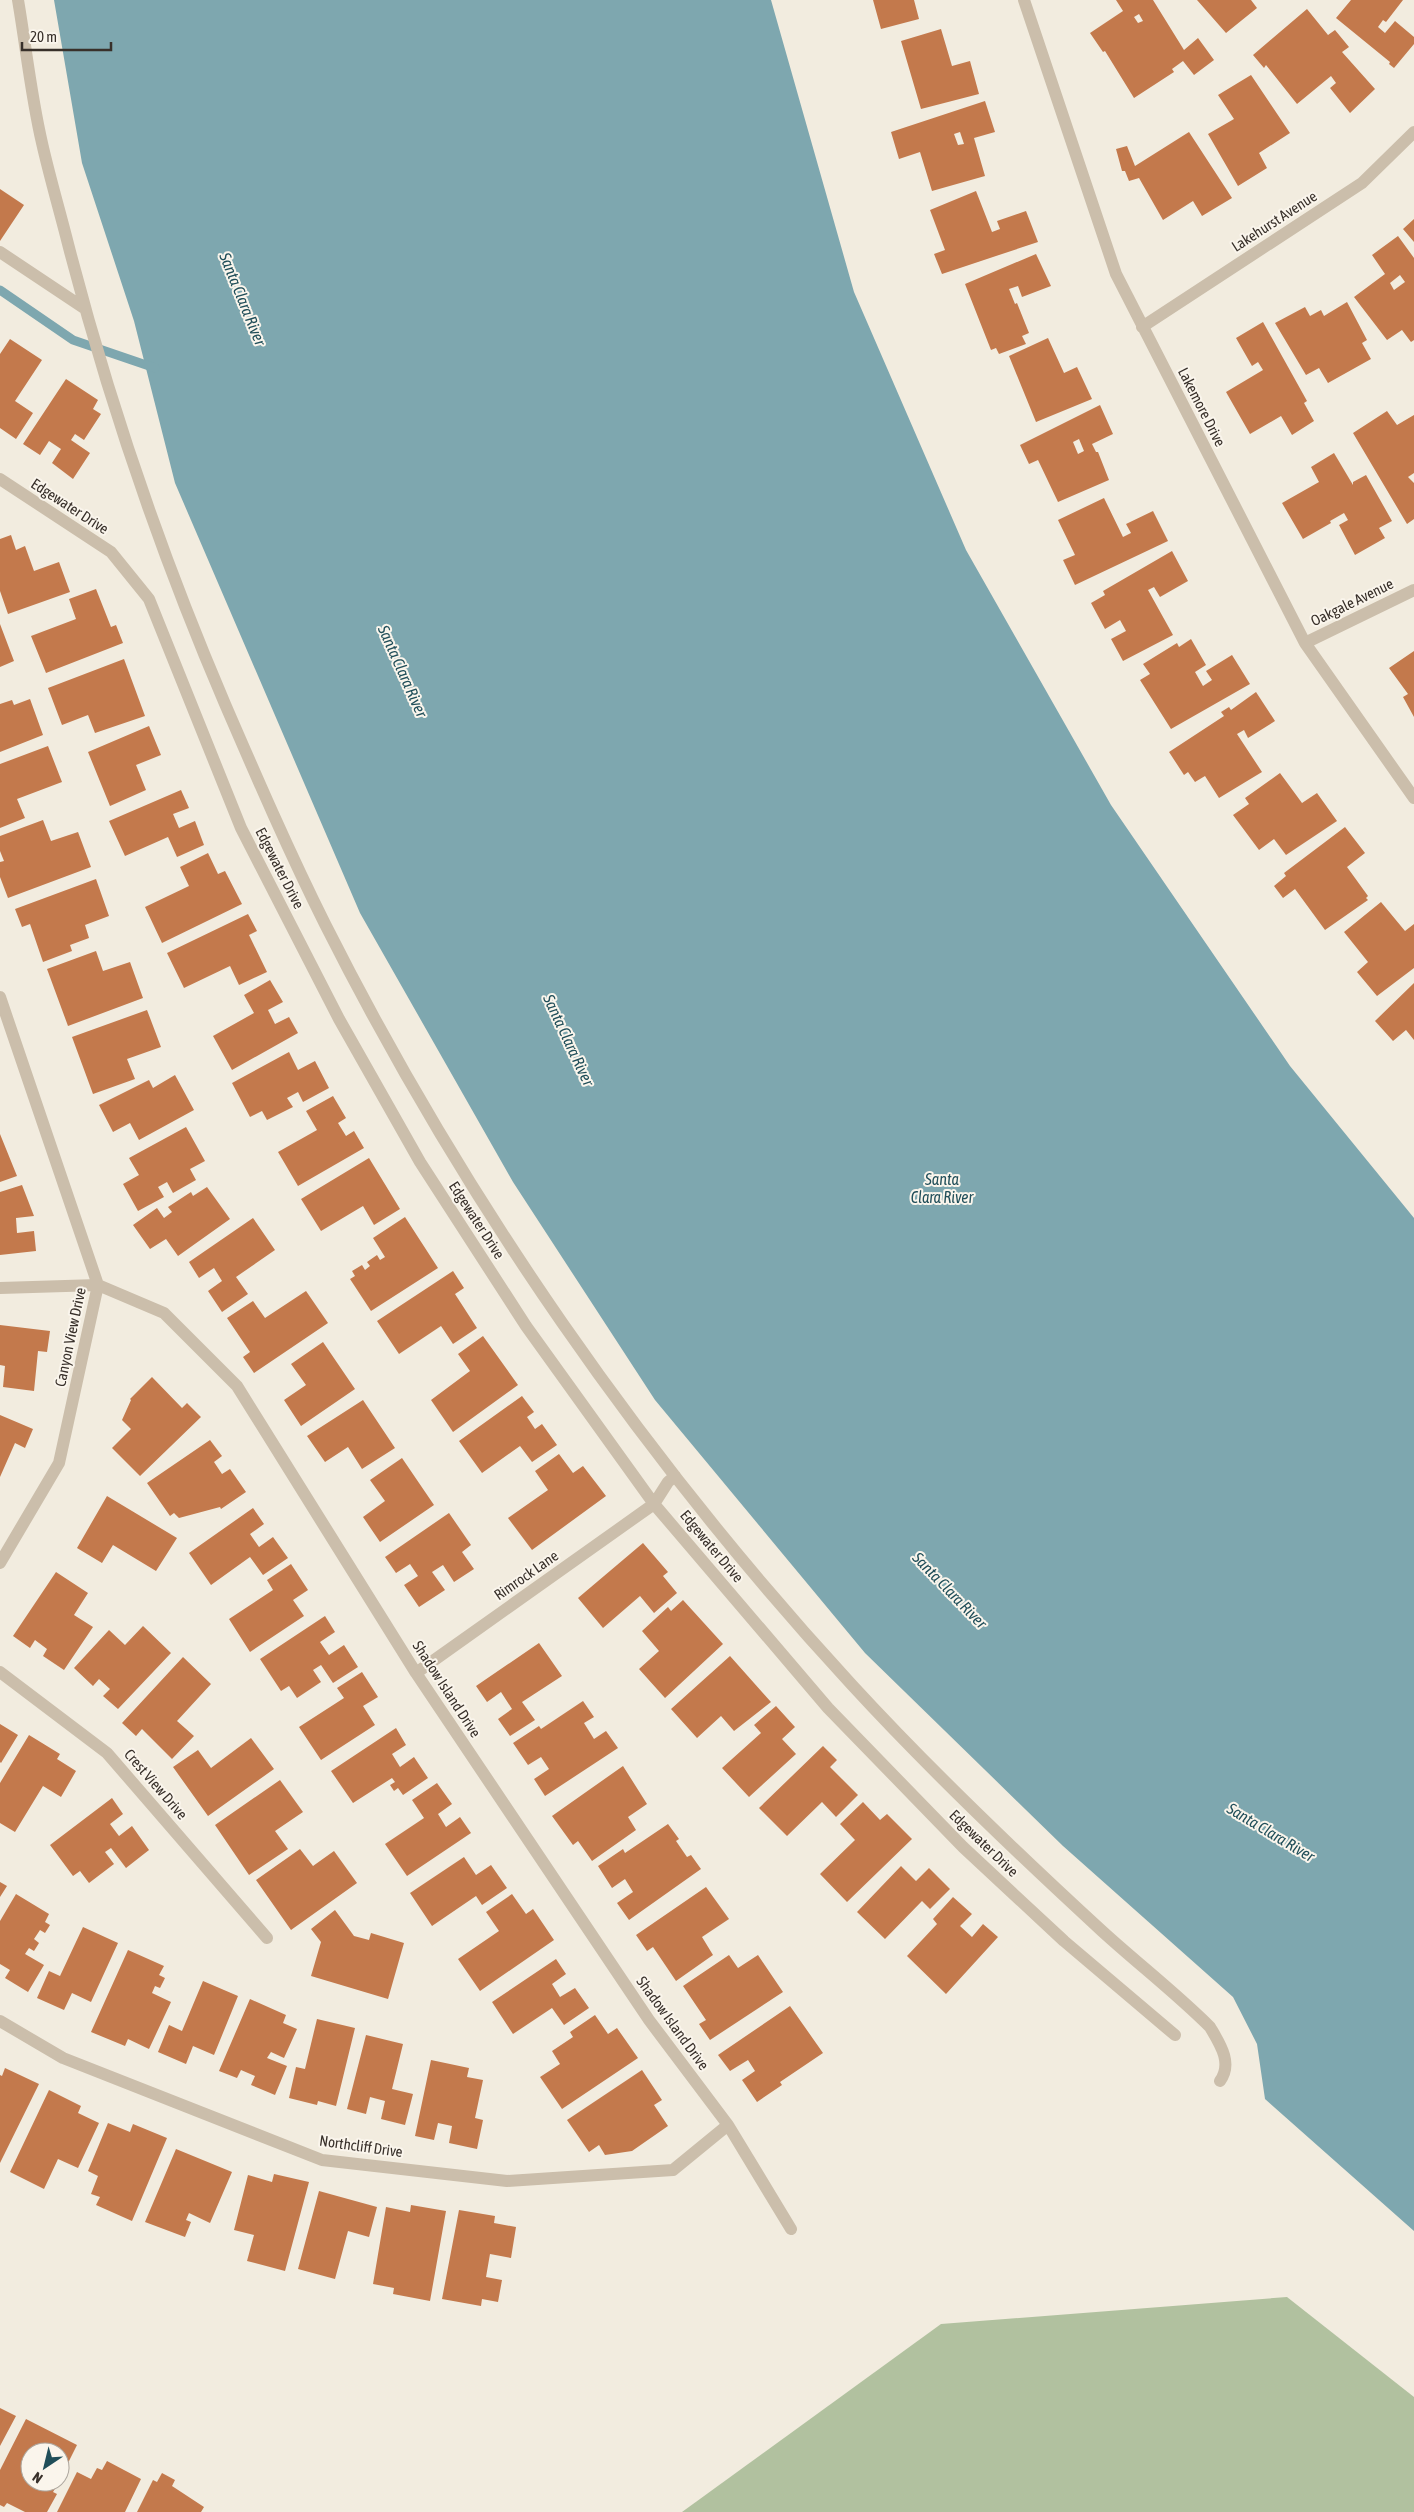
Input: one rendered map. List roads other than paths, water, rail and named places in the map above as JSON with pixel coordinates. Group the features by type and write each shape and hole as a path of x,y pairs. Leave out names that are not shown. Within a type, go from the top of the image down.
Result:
{"street":[{"path":"18,0 41,141 88,323 134,470 186,612 268,806 326,925 403,1069 476,1192 564,1326 675,1476 752,1570 845,1677 927,1763 1053,1885 1210,2027 1225,2053 1226,2074 1220,2081"},
{"name":"Lakemore Drive","path":"1024,0 1116,274 1305,642 1414,798"},
{"name":"Lakehurst Avenue","path":"1142,327 1362,183 1414,132"},
{"path":"0,252 84,308"},
{"name":"Edgewater Drive","path":"0,479 110,552 149,599 241,828 339,1019 420,1162 526,1326 654,1504 828,1708 963,1847 1036,1916 1175,2035"},
{"name":"Oakgale Avenue","path":"1305,642 1414,590"},
{"name":"Canyon View Drive","path":"0,997 98,1285 59,1463 0,1563"},
{"name":"Shadow Island Drive","path":"0,1288 98,1285 164,1313 237,1386 416,1673 649,2020 728,2125 791,2229"},
{"path":"654,1504 668,1482 675,1476"},
{"name":"Rimrock Lane","path":"416,1673 654,1504"},
{"name":"Crest View Drive","path":"0,1672 107,1753 267,1938"},
{"name":"Northcliff Drive","path":"0,2021 63,2058 322,2160 507,2181 673,2170 728,2125"}],"water":[{"name":"Santa Clara River","path":"54,0 771,0 854,292 966,550 1111,805 1290,1066 1414,1218 1414,2231 1265,2099 1257,2044 1233,1997 1063,1846 865,1653 655,1400 513,1182 360,913 175,483 134,321 82,163"}],"waterway":[{"path":"0,290 73,340 155,368"}]}
